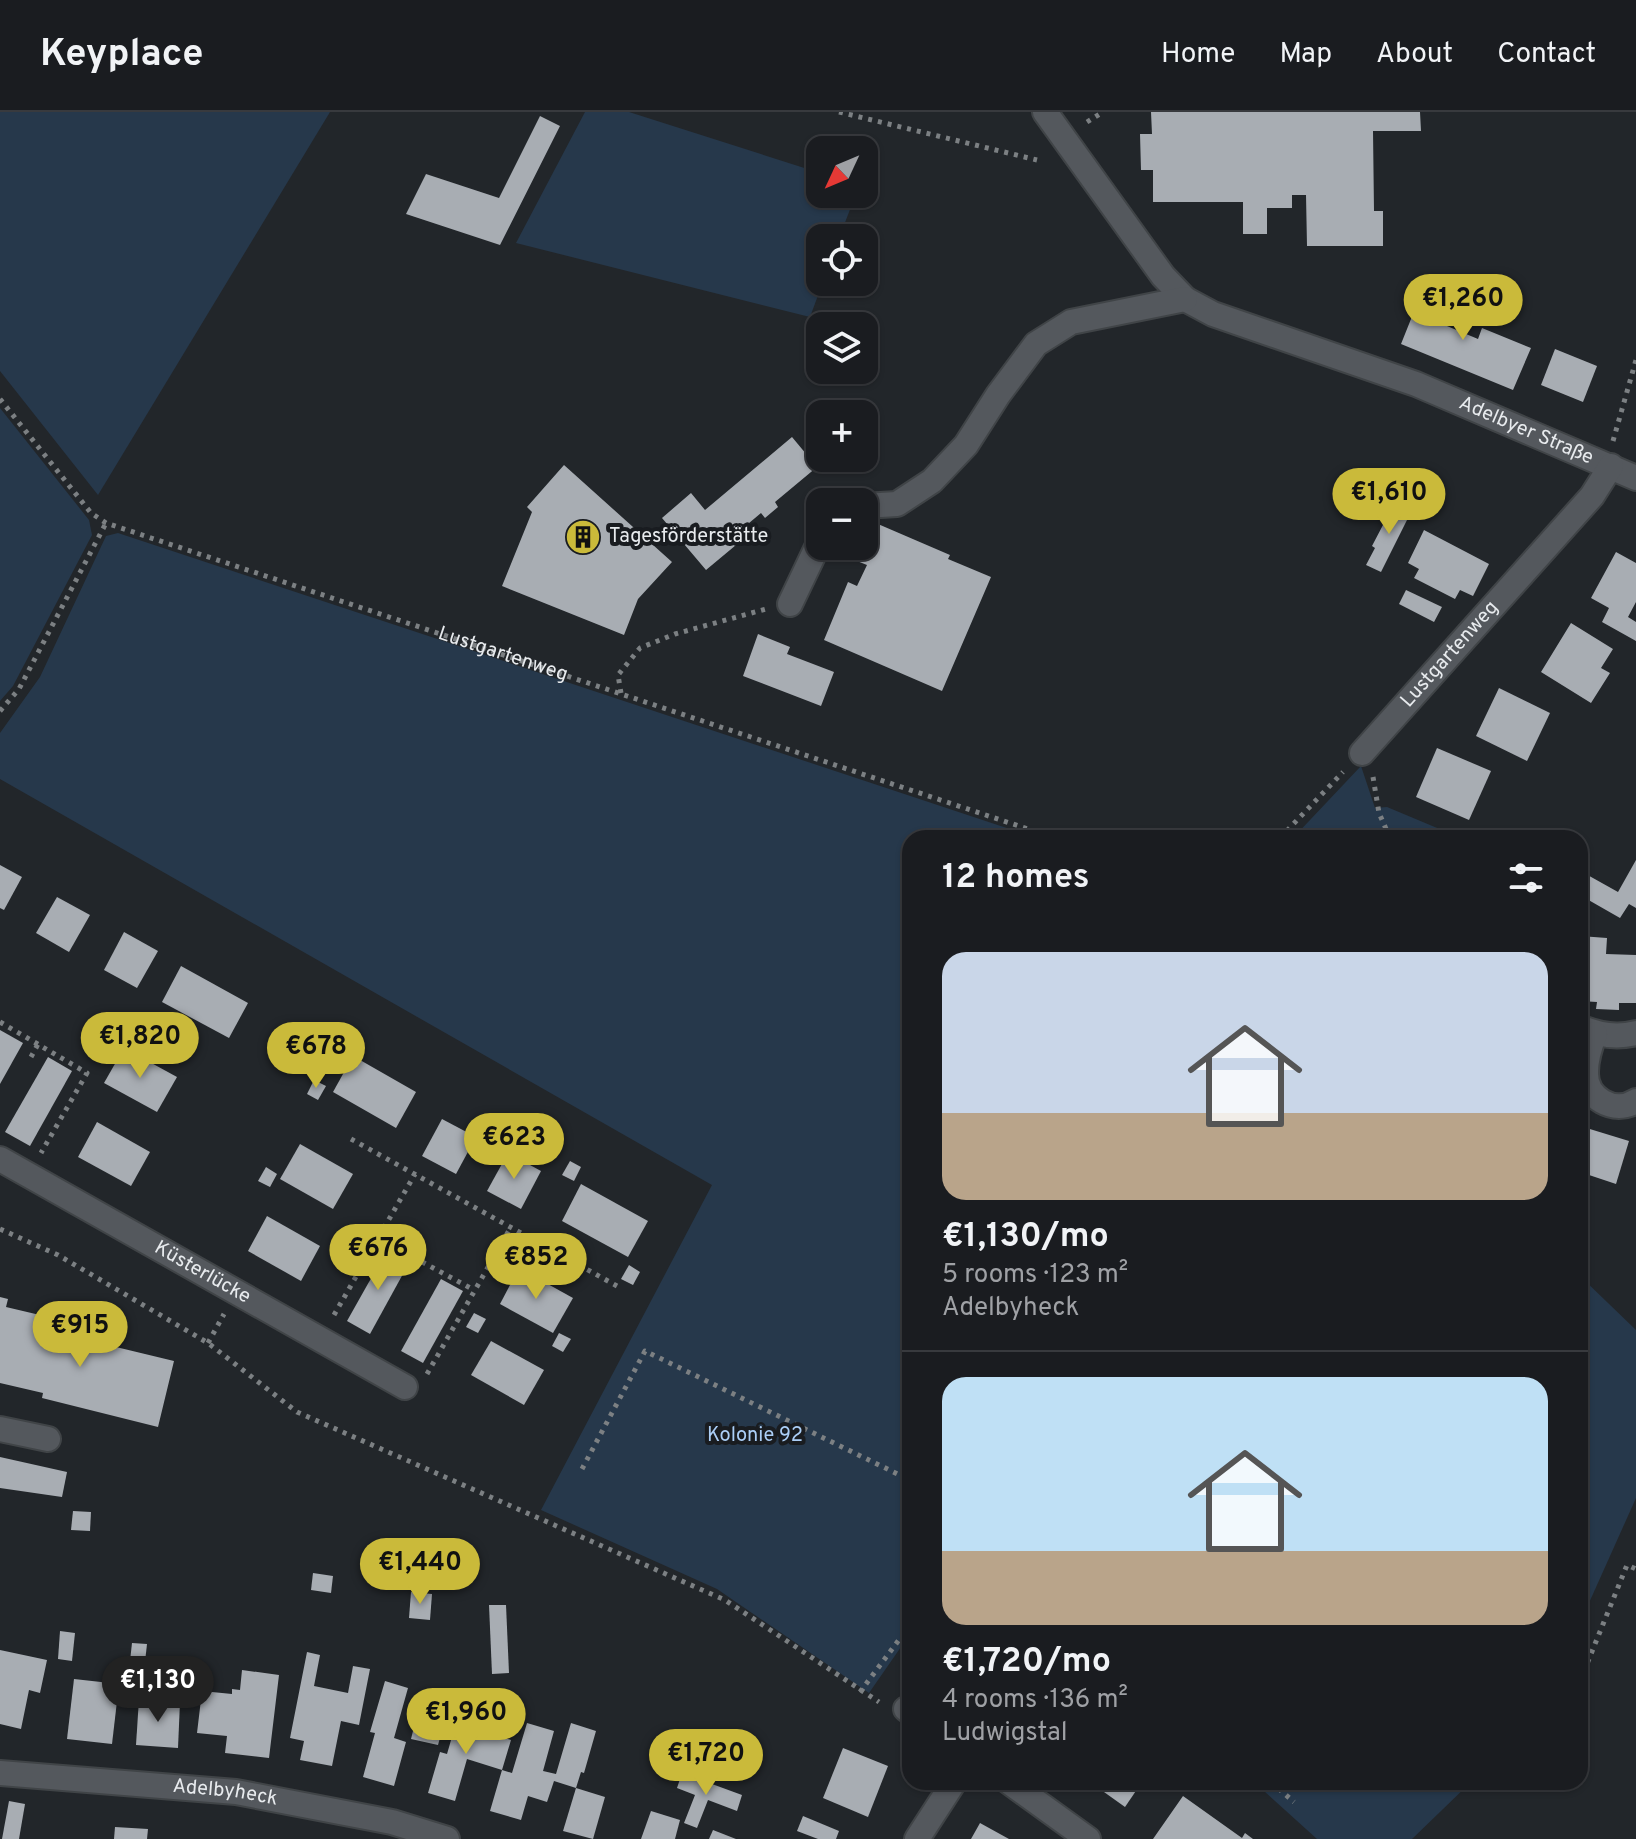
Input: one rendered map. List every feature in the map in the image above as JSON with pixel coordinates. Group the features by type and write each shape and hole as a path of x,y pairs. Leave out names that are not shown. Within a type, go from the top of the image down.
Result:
{"street":[{"path":"1045,112 1163,276 1185,299"},
{"path":"878,505 897,504 932,481 966,445 1036,344 1071,322 1185,299"},
{"name":"Adelbyer Straße","path":"1185,299 1213,314 1416,384 1636,478"},
{"name":"Lustgartenweg","path":"1362,753 1592,496 1611,466"},
{"path":"790,604 811,560"},
{"path":"1588,1052 1588,1030 1626,1036 1636,1033"},
{"path":"1588,1083 1592,1093 1605,1105 1628,1107 1636,1101"},
{"name":"Küsterlücke","path":"0,1159 405,1387"},
{"path":"0,1429 48,1439"},
{"name":"Adelbyheck","path":"0,1773 236,1792 392,1822 447,1839"},
{"path":"917,1839 949,1790"},
{"path":"1020,1790 1088,1839"}],"path":[{"path":"839,112 1037,160"},
{"path":"1611,466 1613,443 1636,360"},
{"name":"Lustgartenweg","path":"0,399 91,513 106,523 1031,830"},
{"path":"0,711 19,689 106,523"},
{"path":"622,694 618,675 640,648 675,634 790,604"},
{"path":"1288,830 1362,753 1370,765 1379,813 1386,830"},
{"path":"0,1022 87,1073 29,1175"},
{"path":"31,1057 38,1044"},
{"path":"351,1139 617,1286"},
{"path":"320,1340 415,1174"},
{"path":"405,1387 426,1375 511,1227"},
{"path":"0,1229 58,1255 208,1343 297,1412 725,1600 860,1692 902,1636"},
{"path":"378,1238 474,1290"},
{"path":"582,1469 645,1351 902,1476"},
{"path":"1588,1661 1627,1565 1636,1569"},
{"path":"1280,1790 1294,1802"}],"green space":[{"path":"0,112 330,112 98,495 0,371"},
{"path":"585,112 629,112 806,169 806,208 851,208 844,224 806,224 806,296 818,296 812,312 806,312 806,316 516,243"},
{"path":"0,408 89,520 92,535 13,686 0,701"},
{"name":"Kolonie 92","path":"118,533 1013,830 902,830 902,1646 869,1693 717,1589 541,1510 712,1185 0,779 0,733 40,677 106,536"},
{"path":"1361,766 1375,808 1387,807 1442,830 1301,830"},
{"path":"1588,1284 1636,1330 1636,1498 1588,1605"},
{"path":"1263,1790 1463,1790 1412,1839 1317,1839"}],"building":[{"path":"1151,112 1420,112 1421,131 1373,131 1374,211 1383,211 1383,246 1307,246 1306,195 1292,195 1292,208 1267,208 1267,234 1243,234 1243,202 1153,202 1153,170 1141,170 1140,134 1152,134"},
{"path":"540,116 560,126 500,245 406,214 426,174 499,198"},
{"path":"1425,284 1458,298 1447,326 1478,339 1482,328 1531,348 1513,390 1401,344"},
{"path":"1555,349 1597,366 1583,402 1541,385"},
{"path":"792,437 806,454 806,472 811,472 775,502 778,507 765,518 761,513 730,539 736,545 706,570 662,518 691,493 705,510"},
{"name":"Tagesförderstätte","path":"564,465 672,562 638,599 624,635 502,586 532,512 527,507"},
{"path":"1395,502 1412,510 1381,572 1366,565 1375,548 1372,546"},
{"path":"878,524 950,555 948,559 991,577 942,691 824,640 848,582 857,586 867,565 854,560 878,560"},
{"path":"1424,530 1489,564 1473,596 1460,590 1455,599 1414,578 1419,569 1408,563"},
{"path":"1616,552 1636,563 1636,602 1628,617 1636,622 1636,641 1602,622 1609,608 1591,598"},
{"path":"1406,590 1442,607 1434,622 1399,604"},
{"path":"1571,623 1613,649 1601,668 1610,673 1591,703 1541,672"},
{"path":"758,634 790,647 787,654 834,672 821,706 743,676"},
{"path":"1499,688 1550,713 1527,761 1476,736"},
{"path":"1437,748 1491,771 1469,820 1416,797"},
{"path":"1636,860 1636,908 1629,904 1620,918 1588,900 1588,875 1618,892"},
{"path":"0,865 22,877 4,910 0,908"},
{"path":"57,897 90,915 69,952 36,933"},
{"path":"124,932 158,951 137,988 104,970"},
{"path":"1588,937 1607,938 1606,954 1636,955 1636,1003 1619,1003 1619,1010 1596,1009 1597,1002 1588,1001"},
{"path":"181,966 248,1003 229,1038 162,1002"},
{"path":"0,1030 23,1043 0,1084"},
{"path":"124,1048 177,1077 157,1112 104,1083"},
{"path":"353,1056 416,1092 396,1128 333,1092"},
{"path":"48,1057 72,1071 30,1146 5,1132"},
{"path":"314,1080 326,1086 318,1100 307,1094"},
{"path":"442,1119 476,1137 456,1174 422,1156"},
{"path":"97,1122 150,1152 131,1186 78,1157"},
{"path":"1588,1128 1629,1141 1616,1184 1588,1175"},
{"path":"505,1130 517,1136 509,1150 498,1144"},
{"path":"300,1144 353,1174 333,1209 280,1179"},
{"path":"508,1153 541,1171 521,1209 487,1191"},
{"path":"570,1161 581,1167 574,1181 562,1175"},
{"path":"266,1167 277,1174 270,1187 258,1181"},
{"path":"581,1184 648,1221 628,1257 562,1221"},
{"path":"267,1216 320,1246 301,1281 248,1251"},
{"path":"387,1250 409,1263 370,1334 347,1321"},
{"path":"629,1265 640,1272 633,1285 621,1279"},
{"path":"519,1268 573,1298 553,1333 500,1304"},
{"path":"441,1279 463,1291 423,1363 401,1351"},
{"path":"0,1297 8,1299 6,1307 61,1320 58,1333 174,1361 158,1427 42,1398 43,1393 0,1383"},
{"path":"474,1313 486,1319 478,1333 466,1327"},
{"path":"559,1333 571,1339 563,1352 552,1346"},
{"path":"491,1341 544,1370 524,1405 471,1375"},
{"path":"0,1457 67,1472 62,1497 0,1488"},
{"path":"73,1511 91,1512 90,1531 71,1530"},
{"path":"313,1573 333,1576 331,1593 311,1590"},
{"path":"411,1592 432,1594 430,1620 409,1618"},
{"path":"489,1605 506,1605 509,1673 492,1674"},
{"path":"60,1631 75,1633 72,1661 58,1659"},
{"path":"132,1643 147,1644 144,1671 129,1670"},
{"path":"0,1650 47,1660 40,1693 29,1690 21,1729 0,1724"},
{"path":"307,1652 320,1655 314,1686 348,1693 353,1666 370,1669 359,1725 341,1721 332,1766 300,1760 304,1741 290,1738"},
{"path":"242,1670 279,1675 269,1758 225,1753 227,1736 197,1733 202,1691 232,1694 232,1689 240,1690"},
{"path":"74,1679 119,1684 112,1744 67,1739"},
{"path":"385,1681 408,1688 394,1738 406,1742 394,1786 363,1777 375,1733 370,1732"},
{"path":"139,1699 180,1702 178,1748 136,1745"},
{"path":"417,1715 445,1720 438,1745 411,1739"},
{"path":"458,1716 487,1724 484,1735 511,1740 502,1770 467,1759 455,1801 428,1793 440,1752 447,1754"},
{"path":"527,1723 554,1731 543,1771 556,1774 571,1723 596,1731 584,1773 581,1772 576,1788 554,1781 547,1802 528,1796 521,1820 490,1811 502,1770 512,1773"},
{"path":"843,1748 888,1766 868,1817 823,1798"},
{"path":"682,1773 742,1795 737,1811 708,1800 697,1828 684,1823 695,1795 677,1788"},
{"path":"576,1788 605,1797 593,1839 563,1831"},
{"path":"1101,1790 1137,1790 1125,1807"},
{"path":"1183,1796 1242,1838 1245,1833 1253,1839 1153,1839"},
{"path":"9,1801 25,1804 19,1839 2,1839"},
{"path":"651,1811 680,1820 675,1839 641,1839"},
{"path":"803,1816 839,1831 836,1839 818,1839 797,1831"},
{"path":"980,1823 1009,1839 971,1839"},
{"path":"115,1827 148,1829 147,1839 114,1839"},
{"path":"713,1830 736,1839 709,1839"}],"place":[{"name":"Tagesförderstätte","path":"583,537"}]}
